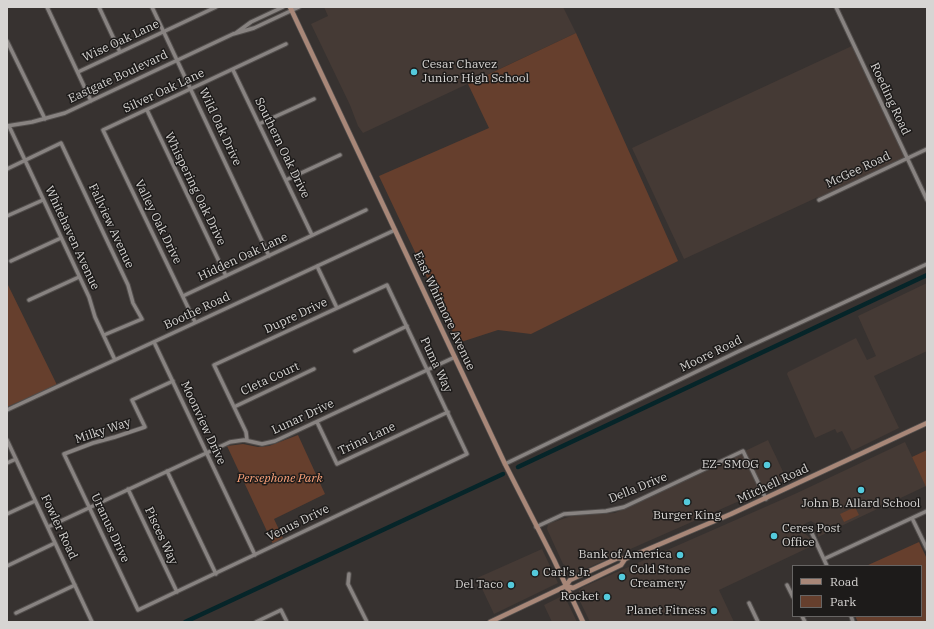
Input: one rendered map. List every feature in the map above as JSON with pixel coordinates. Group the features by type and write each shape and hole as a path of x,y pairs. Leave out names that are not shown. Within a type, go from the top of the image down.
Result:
{"main road":[{"name":"East Whitmore Avenue","path":"291,9 505,464 583,622"},
{"name":"Mitchell Road","path":"566,586 573,588 621,565 625,560 766,499 927,423"},
{"name":"Mitchell Road","path":"490,622 566,586 570,580 618,558 625,560"}],"street":[{"path":"47,7 90,101"},
{"path":"99,7 120,52"},
{"name":"Wild Oak Drive","path":"152,7 269,256"},
{"name":"Wise Oak Lane","path":"78,72 216,7"},
{"name":"Eastgate Boulevard","path":"8,126 45,119 65,113 233,34 251,22 284,7"},
{"name":"Eastgate Boulevard","path":"233,34 254,28 291,9 299,7"},
{"name":"Roeding Road","path":"836,7 927,200"},
{"path":"7,41 45,119"},
{"name":"Silver Oak Lane","path":"103,130 286,44"},
{"name":"Southern Oak Drive","path":"233,70 312,235"},
{"path":"259,124 314,99"},
{"name":"Whispering Oak Drive","path":"147,110 226,276"},
{"name":"Whitehaven Avenue","path":"8,126 89,297 95,317 115,360"},
{"name":"Valley Oak Drive","path":"103,130 195,322"},
{"name":"Fallview Avenue","path":"25,160 61,143 128,285 133,303 142,319 104,336"},
{"name":"McGee Road","path":"819,200 927,149"},
{"path":"286,180 340,155"},
{"path":"7,169 25,160"},
{"path":"7,216 43,200"},
{"name":"Hidden Oak Lane","path":"183,296 366,210"},
{"name":"Boothe Road","path":"7,410 395,230"},
{"path":"11,262 61,238"},
{"name":"Moore Road","path":"505,464 737,352 927,264"},
{"path":"317,266 337,308"},
{"path":"29,300 79,277"},
{"name":"Dupre Drive","path":"234,407 214,365 387,284"},
{"name":"Puma Way","path":"387,284 467,454"},
{"path":"355,351 407,326"},
{"name":"Moonview Drive","path":"154,342 255,555"},
{"name":"Lunar Drive","path":"48,527 232,441 247,440 260,444 270,443 455,357"},
{"name":"Cleta Court","path":"234,407 314,370"},
{"name":"Milky Way","path":"64,454 93,443 145,427 132,400 173,381"},
{"path":"234,407 246,432 247,440"},
{"name":"Trina Lane","path":"318,422 337,464 448,412"},
{"name":"Fowler Road","path":"7,440 92,622"},
{"name":"Della Drive","path":"536,527 564,514 606,511 624,506 743,451 766,499"},
{"name":"Uranus Drive","path":"64,454 138,610"},
{"name":"Venus Drive","path":"138,610 467,454"},
{"path":"7,463 16,459"},
{"path":"167,471 216,574"},
{"name":"Pisces Way","path":"128,489 177,592"},
{"path":"7,514 35,501"},
{"path":"824,559 927,511"},
{"path":"912,518 927,549"},
{"path":"810,529 827,565"},
{"path":"7,566 55,543"},
{"path":"349,574 348,584 366,622"},
{"path":"16,613 75,585"},
{"path":"788,585 792,595"},
{"path":"749,603 758,622"},
{"path":"256,622 281,610 287,622"}],"shaded area":[{"name":"Cesar Chavez Junior High School","path":"324,7 563,7 576,33 363,133 358,126 350,105 311,24 328,16"},
{"path":"854,45 907,159 819,200 818,197 684,259 632,148"},
{"path":"927,283 927,351 874,376 899,428 852,451 842,431 837,433 835,429 815,438 787,374 788,372 856,338 867,360 876,356 858,316"},
{"path":"768,440 787,480 576,573 563,564 547,529 548,524 574,515 615,513"},
{"path":"905,442 926,486 818,537 818,528 816,524 811,521 806,523 803,527 803,532 810,538 814,545 719,590 734,622 590,622 578,597 579,591 583,587 797,493"},
{"path":"542,549 558,583 494,614 477,578"},
{"path":"564,595 577,622 552,622 544,605"}],"green space":[{"path":"576,33 678,261 531,334 498,330 458,343 379,176 489,128 468,84"},
{"path":"7,283 57,385 7,407"},
{"name":"Persephone Park","path":"298,435 325,494 274,519 283,538 273,544 227,446 243,444 258,447 269,446"},
{"path":"927,450 927,486 926,487 912,457"},
{"path":"855,507 859,515 844,522 840,514"},
{"path":"919,542 927,559 927,622 858,622 856,617 922,617 922,565 868,565"}],"waterway":[{"path":"518,467 927,275"},
{"path":"185,622 503,474"}],"place":[{"name":"Cesar Chavez Junior High School","path":"414,72"},
{"name":"EZ- SMOG","path":"767,465"},
{"name":"John B. Allard School","path":"861,490"},
{"name":"Burger King","path":"687,502"},
{"name":"Ceres Post Office","path":"774,536"},
{"name":"Bank of America","path":"680,555"},
{"name":"Carl's Jr.","path":"535,573"},
{"name":"Cold Stone Creamery","path":"622,577"},
{"name":"Del Taco","path":"511,585"},
{"name":"Rocket","path":"607,597"},
{"name":"Planet Fitness","path":"714,611"}]}
